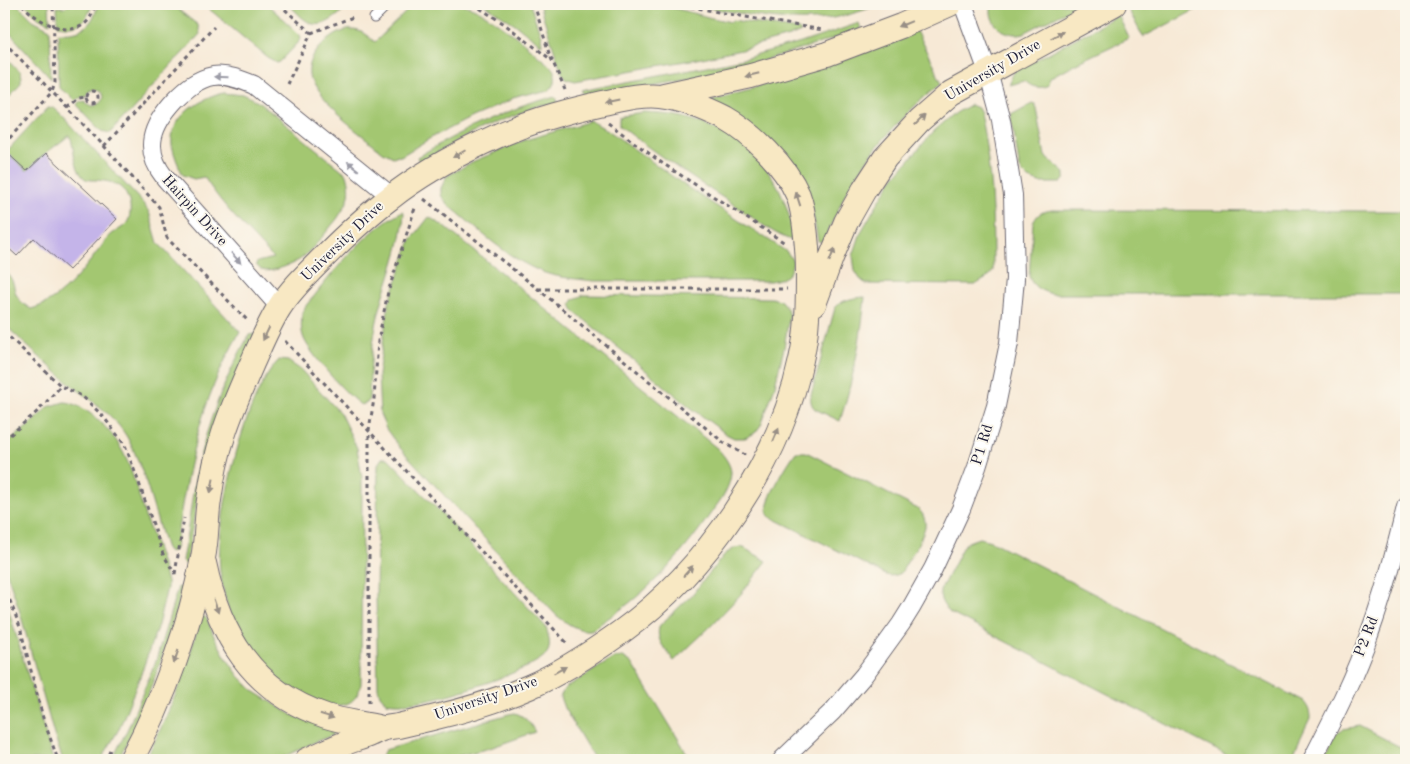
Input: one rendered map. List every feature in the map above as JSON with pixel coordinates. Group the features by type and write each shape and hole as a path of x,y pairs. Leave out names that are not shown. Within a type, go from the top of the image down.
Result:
{"main road":[{"name":"University Drive","path":"660,96 752,76 827,54 901,26 950,4"},
{"name":"University Drive","path":"808,317 846,222 864,190 885,158 919,121 951,93 1114,4"},
{"name":"University Drive","path":"131,760 146,734 165,689 185,630 203,559 208,503 223,434 264,337 280,307 307,274 354,228 391,196 463,152 505,132 549,116 640,96 660,96 707,109 735,124 761,144 782,169 799,197 808,259 808,317 802,359 792,397 769,452 743,499 721,532 686,573 658,601 617,635 584,657 533,685 460,710 382,728 307,760"},
{"name":"University Drive","path":"203,559 207,581 222,623 238,652 259,677 283,695 311,710 340,720 382,728"}],"street":[{"name":"P1 Rd","path":"782,760 832,711 864,675 911,608 933,569 961,509 977,467 996,406 1009,343 1015,279 1013,195 1003,130 988,72 963,4"},
{"name":"Hairpin Drive","path":"280,307 165,178 153,159 151,141 158,121 167,108 188,87 202,79 215,76 234,78 254,85 391,196"},
{"name":"P2 Rd","path":"1312,760 1336,712 1370,633 1392,564 1406,507"}],"lane":[{"path":"374,18 388,4"}],"path":[{"path":"22,4 35,17 54,27 67,29 75,28 88,20 95,4"},
{"path":"4,144 52,92 55,83 53,4"},
{"path":"280,4 311,33"},
{"path":"473,4 553,61"},
{"path":"534,4 565,90"},
{"path":"675,4 823,30"},
{"path":"311,33 353,17"},
{"path":"104,146 214,27"},
{"path":"287,84 306,48 311,33"},
{"path":"4,42 104,146 159,207 167,238 253,323"},
{"path":"67,108 79,98 86,97"},
{"path":"604,120 670,169 791,248"},
{"path":"419,195 538,289 724,443 746,456"},
{"path":"368,709 369,430 374,399 378,341 388,292 416,203"},
{"path":"538,289 796,289"},
{"path":"245,329 249,321"},
{"path":"4,332 61,386 82,396 102,415 124,445 163,554 175,574"},
{"path":"284,339 569,645"},
{"path":"4,440 38,411 61,386"},
{"path":"173,582 184,514"},
{"path":"4,584 20,627 42,718 58,760"},
{"path":"105,760 113,745"}],"green space":[{"path":"4,4 17,4 33,20 50,29 51,78 4,27"},
{"path":"25,4 49,4 50,23 38,17"},
{"path":"69,4 92,4 87,16 80,23 71,26 58,25 57,7 65,7"},
{"path":"98,4 171,4 198,25 200,34 110,133 102,131 75,103 78,100 84,99 90,105 95,105 101,97 98,91 89,89 84,95 72,100 59,86 58,32 73,32 84,27 93,18"},
{"path":"203,4 267,4 299,34 301,37 300,41 277,63 268,58"},
{"path":"288,4 350,4 328,22 318,25 306,20"},
{"path":"414,4 460,4 482,13 507,29 549,64 555,74 554,84 548,90 513,99 471,117 401,156 393,157 383,152 342,119 322,99 310,80 310,66 320,47 337,34 346,30 356,30 375,42"},
{"path":"484,4 530,4 542,44 515,24"},
{"path":"539,4 658,4 731,22 732,20 799,30 801,32 741,50 575,81 566,78 562,73"},
{"path":"698,4 881,4 840,17 787,20 704,7"},
{"path":"992,4 1080,4 1024,33 1017,34 999,28 992,18"},
{"path":"1207,4 1143,37 1126,5"},
{"path":"1118,15 1129,38 1049,78 1048,85 1035,87 1024,81 1008,85 1014,72"},
{"path":"859,23 861,29 807,48 731,69 589,95 582,90 743,59 801,43"},
{"path":"916,31 942,82 901,120 876,149 854,179 824,240 818,241 812,209 713,101 713,97 791,77 858,55"},
{"path":"4,55 18,70 21,82 4,100"},
{"path":"224,93 243,95 258,102 347,174 349,181 350,188 344,208 316,244 294,263 271,271 261,270 256,265 257,262 273,258 228,209 204,177 194,179 183,175 172,145 172,135 176,126 188,110 206,99"},
{"path":"556,96 558,102 522,112 486,126 420,163 417,157 450,138 484,122 519,107"},
{"path":"1031,103 1036,108 1045,156 1065,173 1065,178 1061,183 1039,183 1029,179 1021,171 1011,114"},
{"path":"970,104 977,107 980,113 987,153 992,211 993,271 987,278 975,285 866,284 855,271 853,256 861,232 876,206 892,180 933,132 955,113"},
{"path":"48,106 61,115 142,202 149,212 158,243 240,332 214,384 205,411 190,464 175,549 171,553 166,549 139,463 127,437 120,427 104,410 69,383 4,324 4,269 12,281 17,297 23,304 31,309 43,305 65,290 110,236 126,224 130,216 129,202 123,189 105,181 86,179 81,174 76,164 70,135 46,153 27,171 6,152"},
{"path":"644,113 678,116 700,122 717,129 746,148 770,174 779,189 791,223 791,240 766,227 619,125 619,118"},
{"path":"591,121 609,131 690,189 787,252 793,261 788,274 783,278 770,281 594,281 557,276 531,267 505,251 447,204 441,195 441,188 447,176 474,161 525,140"},
{"path":"1052,210 1401,211 1406,213 1406,293 1052,294 1037,288 1029,276 1033,223 1040,214"},
{"path":"403,211 401,237 379,312 375,333 369,399 367,403 361,405 329,373 306,343 301,322 302,314 309,302 355,248 379,227"},
{"path":"429,217 445,227 718,449 729,466 731,477 725,492 691,541 666,570 638,596 591,630 577,628 556,615 400,448 386,429 380,414 378,375 389,303 411,240"},
{"path":"584,295 771,298 780,300 787,308 789,316 784,348 774,389 761,425 755,433 745,438 734,438 690,407 574,311 571,304 574,299"},
{"path":"865,297 856,360 840,421 815,409 811,402 811,395 835,308 845,301"},
{"path":"255,334 199,489 186,565 182,560 197,470 206,435 218,400 233,367 249,335"},
{"path":"279,360 288,361 301,370 340,413 357,448 362,478 361,684 357,695 349,703 339,705 326,704 312,699 299,693 267,672 237,634 221,580 220,550 222,523 234,461 254,402 266,378"},
{"path":"64,402 79,406 103,424 124,453 167,582 158,625 141,674 119,729 101,760 63,760 4,564 4,446 48,407"},
{"path":"796,452 806,452 920,511 925,519 925,527 918,544 901,573 892,576 886,575 769,516 769,499"},
{"path":"382,458 388,458 546,627 549,647 547,653 540,659 529,666 496,680 436,698 392,703 386,702 380,695 378,688 376,595 378,464"},
{"path":"979,538 991,541 1303,701 1310,713 1310,718 1290,760 1236,760 950,613 941,600 940,591 963,546"},
{"path":"742,547 767,561 741,594 674,661 660,640 660,625 691,596 725,554 735,548"},
{"path":"178,587 182,587 156,675 129,739 118,760 112,760 128,728 156,661"},
{"path":"4,594 53,760 4,760"},
{"path":"204,616 225,656 239,676 255,692 294,716 333,728 334,733 277,760 145,760 170,708 190,655 200,618"},
{"path":"623,657 632,663 691,760 595,760 564,708 560,697 565,688 614,658"},
{"path":"515,713 527,720 535,732 490,748 442,760 379,760 385,750"},
{"path":"1360,726 1406,750 1406,760 1322,760 1336,733 1343,729"}],"building":[{"path":"4,150 27,171 46,153 117,219 69,270 34,238 17,256 4,244"}]}
